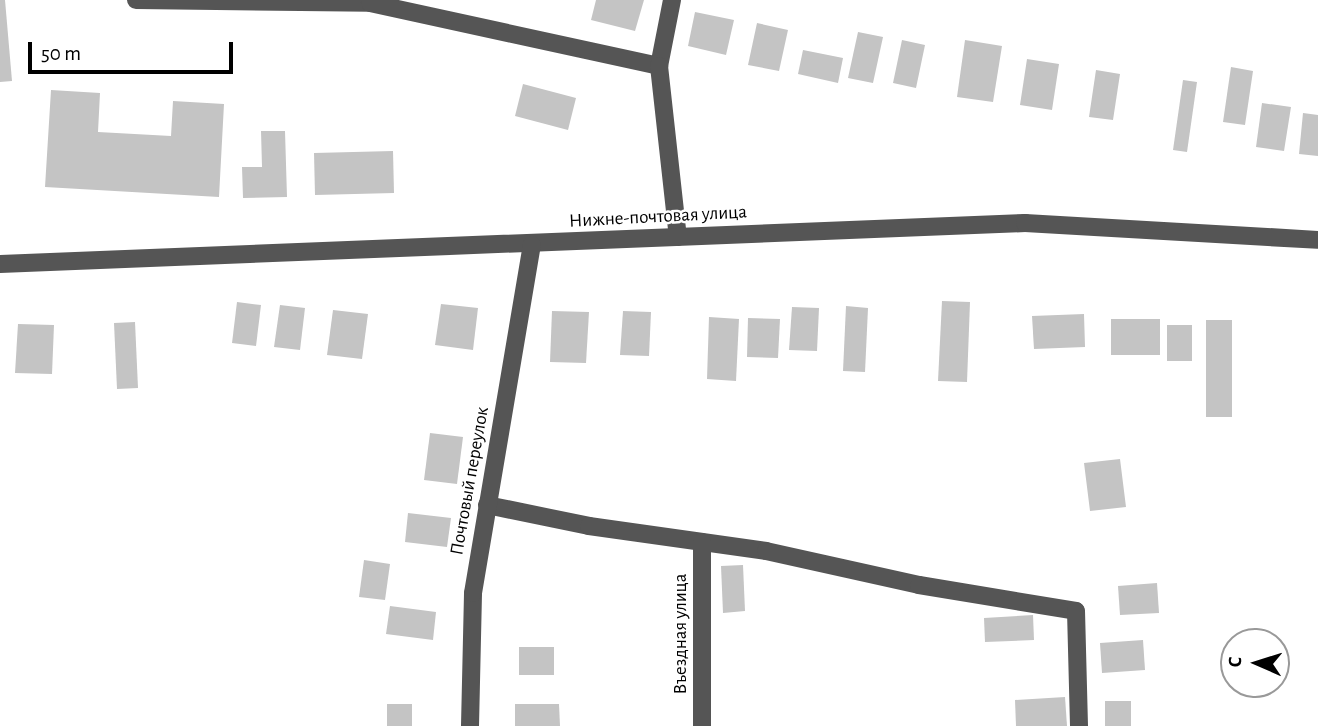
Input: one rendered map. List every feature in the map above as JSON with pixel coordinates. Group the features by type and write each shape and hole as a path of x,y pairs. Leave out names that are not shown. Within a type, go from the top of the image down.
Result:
{"street":[{"path":"136,0 370,3 659,66"},
{"path":"671,0 659,66 678,237"},
{"name":"Нижне-почтовая улица","path":"0,264 532,245 1025,223 1318,240"},
{"name":"Почтовый переулок","path":"470,726 472,593 532,245"},
{"path":"487,505 589,526 702,542 1076,611 1079,726"},
{"name":"Въездная улица","path":"702,542 702,726"}],"building":[{"path":"0,0 5,0 12,81 0,82"},
{"path":"596,0 644,0 635,31 591,20"},
{"path":"695,12 734,20 726,55 688,46"},
{"path":"757,23 788,30 779,71 748,65"},
{"path":"858,32 883,37 873,83 848,78"},
{"path":"902,40 925,45 916,88 893,83"},
{"path":"965,40 1002,46 993,102 957,97"},
{"path":"803,50 843,58 838,83 798,74"},
{"path":"1027,59 1059,64 1052,110 1020,105"},
{"path":"1231,67 1253,71 1245,125 1223,122"},
{"path":"1096,70 1120,74 1113,120 1089,117"},
{"path":"1183,80 1197,82 1187,152 1173,150"},
{"path":"523,84 576,98 568,130 515,116"},
{"path":"51,90 100,93 98,132 171,136 173,101 224,104 219,197 45,187"},
{"path":"1262,103 1291,107 1284,151 1256,147"},
{"path":"1303,113 1318,115 1318,156 1299,154"},
{"path":"261,131 285,131 287,197 243,198 242,167 262,167"},
{"path":"393,151 394,193 315,195 314,153"},
{"path":"942,301 970,302 967,382 938,381"},
{"path":"237,302 261,305 256,346 232,343"},
{"path":"441,304 478,308 473,350 435,345"},
{"path":"280,305 305,308 300,350 274,347"},
{"path":"846,306 868,308 865,372 843,371"},
{"path":"792,307 819,308 817,351 789,350"},
{"path":"333,310 368,314 362,359 327,355"},
{"path":"552,311 589,312 586,363 550,362"},
{"path":"623,311 651,312 649,356 620,355"},
{"path":"1084,314 1085,347 1034,349 1032,316"},
{"path":"709,317 739,319 736,381 707,379"},
{"path":"748,318 780,319 778,358 747,357"},
{"path":"1111,319 1160,319 1160,355 1111,355"},
{"path":"1206,320 1232,320 1232,417 1206,417"},
{"path":"135,322 138,388 117,389 114,323"},
{"path":"18,324 54,325 52,374 15,373"},
{"path":"1167,325 1192,325 1192,361 1167,361"},
{"path":"430,433 463,437 457,484 424,480"},
{"path":"1120,459 1126,507 1090,511 1084,463"},
{"path":"408,513 451,518 447,547 405,542"},
{"path":"364,560 390,564 385,600 359,597"},
{"path":"743,565 745,611 723,613 721,566"},
{"path":"1157,583 1159,613 1120,615 1118,586"},
{"path":"390,606 436,612 433,640 386,634"},
{"path":"1033,615 1034,640 985,642 984,618"},
{"path":"1143,640 1145,670 1102,673 1100,643"},
{"path":"519,647 554,647 554,675 519,675"},
{"path":"1065,697 1067,726 1016,726 1015,700"},
{"path":"1105,701 1131,701 1131,726 1105,726"},
{"path":"387,704 412,704 412,726 387,726"},
{"path":"515,704 559,704 560,726 515,726"}]}
